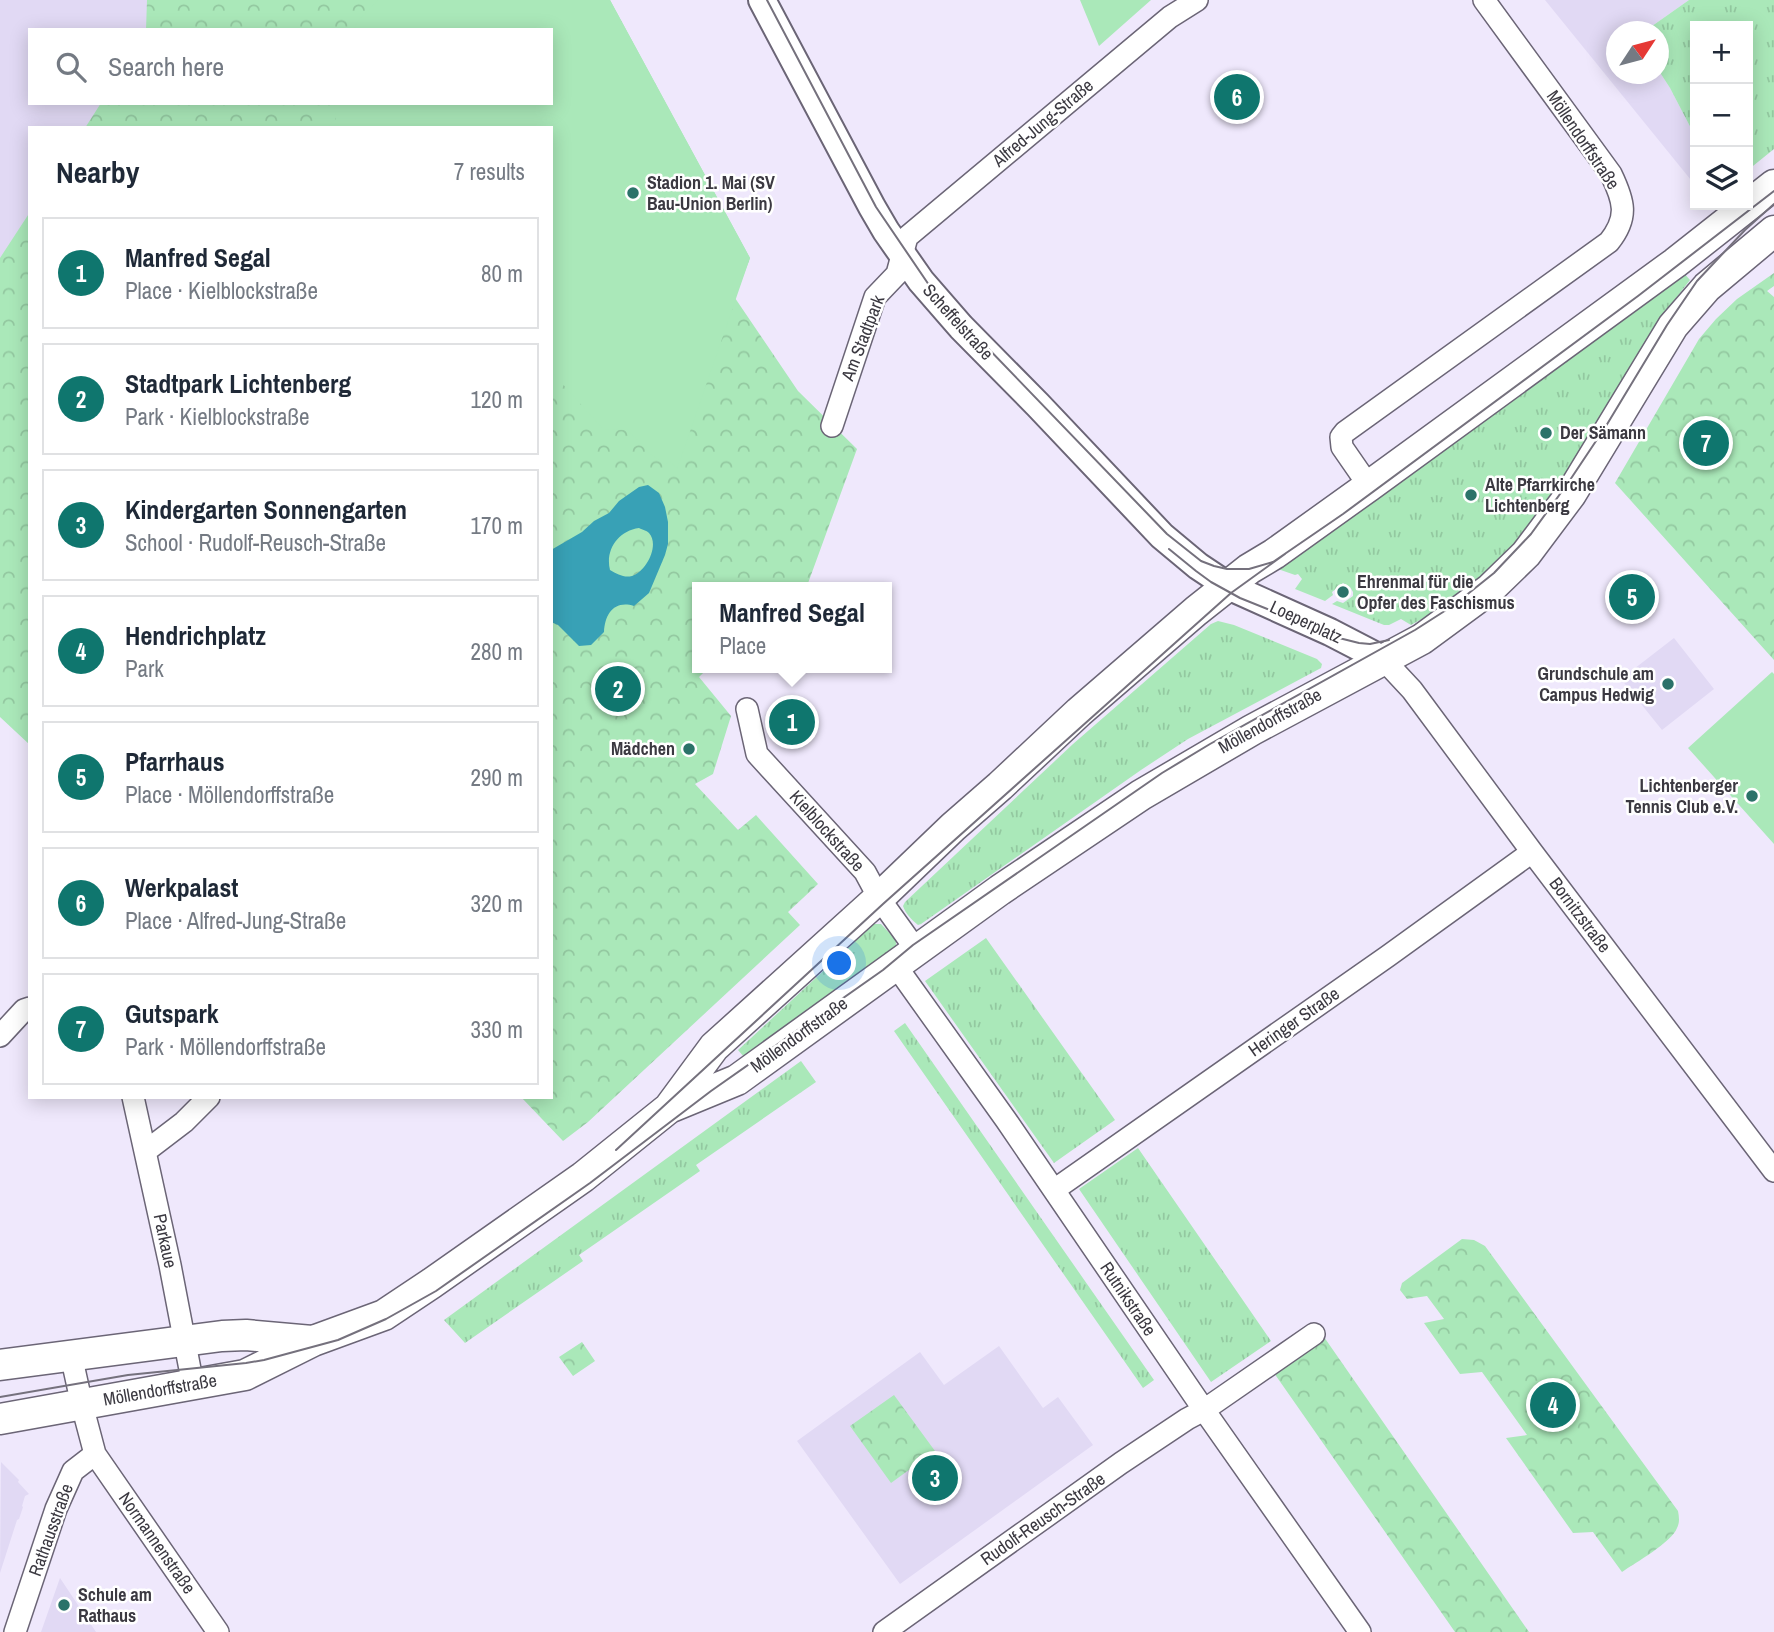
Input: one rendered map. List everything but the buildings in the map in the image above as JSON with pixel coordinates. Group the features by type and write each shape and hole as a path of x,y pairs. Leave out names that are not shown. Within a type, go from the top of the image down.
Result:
{"main road":[{"name":"Möllendorffstraße","path":"0,1419 245,1375 313,1342 384,1315 583,1177 668,1108 714,1047 1079,712 1196,611 1664,271 1774,186"},
{"name":"Möllendorffstraße","path":"668,1108 737,1080 1012,882 1141,795 1252,730 1422,639 1457,614 1506,575 1526,554 1571,494 1673,326 1707,287 1774,231"},
{"name":"Möllendorffstraße","path":"0,1365 246,1335 313,1342"}],"street":[{"name":"Scheffelstraße","path":"762,0 872,207 926,288 1162,536 1228,586"},
{"name":"Alfred-Jung-Straße","path":"903,256 907,237 1170,17 1197,0"},
{"name":"Möllendorffstraße","path":"1369,486 1342,447 1341,437 1345,432 1609,242 1619,230 1622,218 1623,204 1611,174 1484,0"},
{"name":"Am Stadtpark","path":"832,426 875,297 897,274 903,256"},
{"name":"Loeperplatz","path":"1228,586 1330,632 1384,660"},
{"name":"Bornitzstraße","path":"1384,660 1409,686 1774,1171"},
{"name":"Kielblockstraße","path":"747,709 757,754 865,872 906,958"},
{"name":"Heringer Straße","path":"1054,1190 1532,852"},
{"name":"Rutnikstraße","path":"906,958 999,1109 1204,1410 1360,1632"},
{"path":"0,1036 28,1009"},
{"name":"Parkaue","path":"133,1099 146,1151 193,1385"},
{"path":"146,1151 184,1122 207,1099"},
{"name":"Rudolf-Reusch-Straße","path":"884,1632 1121,1463 1314,1334"},
{"path":"71,1355 95,1454"},
{"name":"Rathausstraße","path":"15,1632 56,1508 73,1471 95,1454"},
{"name":"Normannenstraße","path":"95,1454 218,1632"}],"shaded area":[{"path":"0,0 190,0 172,28 28,28 28,105 121,105 106,126 28,126 28,245 0,286"},
{"path":"1545,0 1689,0 1659,21 1606,21 1606,75"},
{"path":"1613,84 1667,84 1690,126 1690,179"},
{"name":"Grundschule am Campus Hedwig","path":"1674,638 1714,689 1662,730 1621,679"},
{"path":"999,1346 1043,1408 1058,1397 1093,1445 900,1584 797,1441 920,1352 944,1385"},
{"path":"1,1462 29,1494 25,1496 0,1573"},
{"name":"Schule am Rathaus","path":"60,1578 96,1632 41,1632"}],"green space":[{"path":"147,0 610,0 750,258 735,298 798,391 857,449 808,582 692,582 692,673 703,673 699,677 731,716 713,774 695,784 738,830 756,815 818,884 788,912 800,925 588,1122 563,1141 523,1099 553,1099 553,126 86,126 100,105 553,105 553,28 146,28"},
{"name":"Stadion 1. Mai (SV Bau-Union Berlin)","path":"378,0 610,0 750,258 677,469 670,461 665,465 649,453 628,430 603,429 553,373 553,126 328,126 336,119 334,105 553,105 553,28 355,28 357,22"},
{"path":"1080,0 1151,0 1099,46"},
{"path":"1689,0 1774,0 1774,149 1753,166 1753,21 1690,21 1690,126 1667,84 1669,21 1659,21"},
{"path":"28,215 28,743 0,717 0,258"},
{"path":"1682,271 1690,280 1666,311 1599,425 1530,528 1494,566 1443,607 1411,625 1401,619 1384,625 1332,604 1337,601 1343,603 1353,596 1350,587 1343,583 1325,601 1295,589 1302,579 1298,574 1275,568"},
{"path":"1774,273 1774,286 1767,291 1774,297 1774,660 1615,483 1699,339 1737,299"},
{"path":"1218,621 1317,659 1322,664 1321,668 1188,739 921,924 918,925 911,919 903,906 905,902 1073,744 1211,624"},
{"name":"Lichtenberger Tennis Club e.V.","path":"1772,672 1774,674 1774,844 1688,748"},
{"path":"874,924 881,924 896,940 896,946 744,1057 738,1050"},
{"path":"986,938 1115,1120 1054,1163 925,981"},
{"path":"905,1023 1154,1380 1143,1388 894,1031"},
{"path":"801,1061 816,1082 696,1165 700,1171 579,1255 583,1261 465,1343 444,1320"},
{"path":"1138,1148 1271,1341 1211,1382 1079,1189"},
{"path":"1462,1239 1474,1240 1485,1246 1678,1511 1679,1524 1674,1534 1622,1572 1593,1532 1573,1533 1506,1438 1527,1435 1482,1372 1460,1374 1424,1323 1444,1319 1427,1296 1407,1299 1400,1290 1402,1283"},
{"path":"1324,1337 1529,1632 1455,1632 1274,1373"},
{"path":"582,1342 595,1361 573,1376 559,1357"},
{"path":"894,1395 935,1451 891,1483 850,1426"}],"water":[{"path":"648,485 659,493 668,522 665,555 649,593 634,606 621,605 612,610 606,620 604,632 591,645 579,646 553,623 553,549 609,513 619,501 639,487","holes":["639,528 648,532 652,538 652,551 642,569 632,576 623,576 610,570 609,555 619,537"]}],"tram line":[{"path":"767,0 876,207 929,285 1167,534 1201,561 1227,569 1249,569 1273,562 1343,514 1638,296 1774,191"},
{"path":"0,1397 128,1375 264,1360 338,1340 386,1319 436,1291 590,1183 711,1091 883,970 913,945 1162,773 1415,630 1454,605 1494,573 1531,534 1568,483 1697,281 1745,230 1774,204"},
{"path":"1169,549 1211,582 1240,598 1339,638 1370,644 1389,640"},
{"path":"616,1150 883,904 1231,593 1285,554"}],"place":[{"name":"Werkpalast","path":"1237,97"},
{"name":"Stadion 1. Mai (SV Bau-Union Berlin)","path":"633,193"},
{"name":"Der Sämann","path":"1546,433"},
{"name":"Gutspark","path":"1706,443"},
{"name":"Alte Pfarrkirche Lichtenberg","path":"1471,495"},
{"name":"Ehrenmal für die Opfer des Faschismus","path":"1343,592"},
{"name":"Pfarrhaus","path":"1632,597"},
{"name":"Grundschule am Campus Hedwig","path":"1668,684"},
{"name":"Stadtpark Lichtenberg","path":"618,689"},
{"name":"Manfred Segal","path":"792,722"},
{"name":"Mädchen","path":"689,749"},
{"name":"Lichtenberger Tennis Club e.V.","path":"1752,796"},
{"name":"Hendrichplatz","path":"1553,1405"},
{"name":"Kindergarten Sonnengarten","path":"935,1478"},
{"name":"Schule am Rathaus","path":"64,1605"}]}
